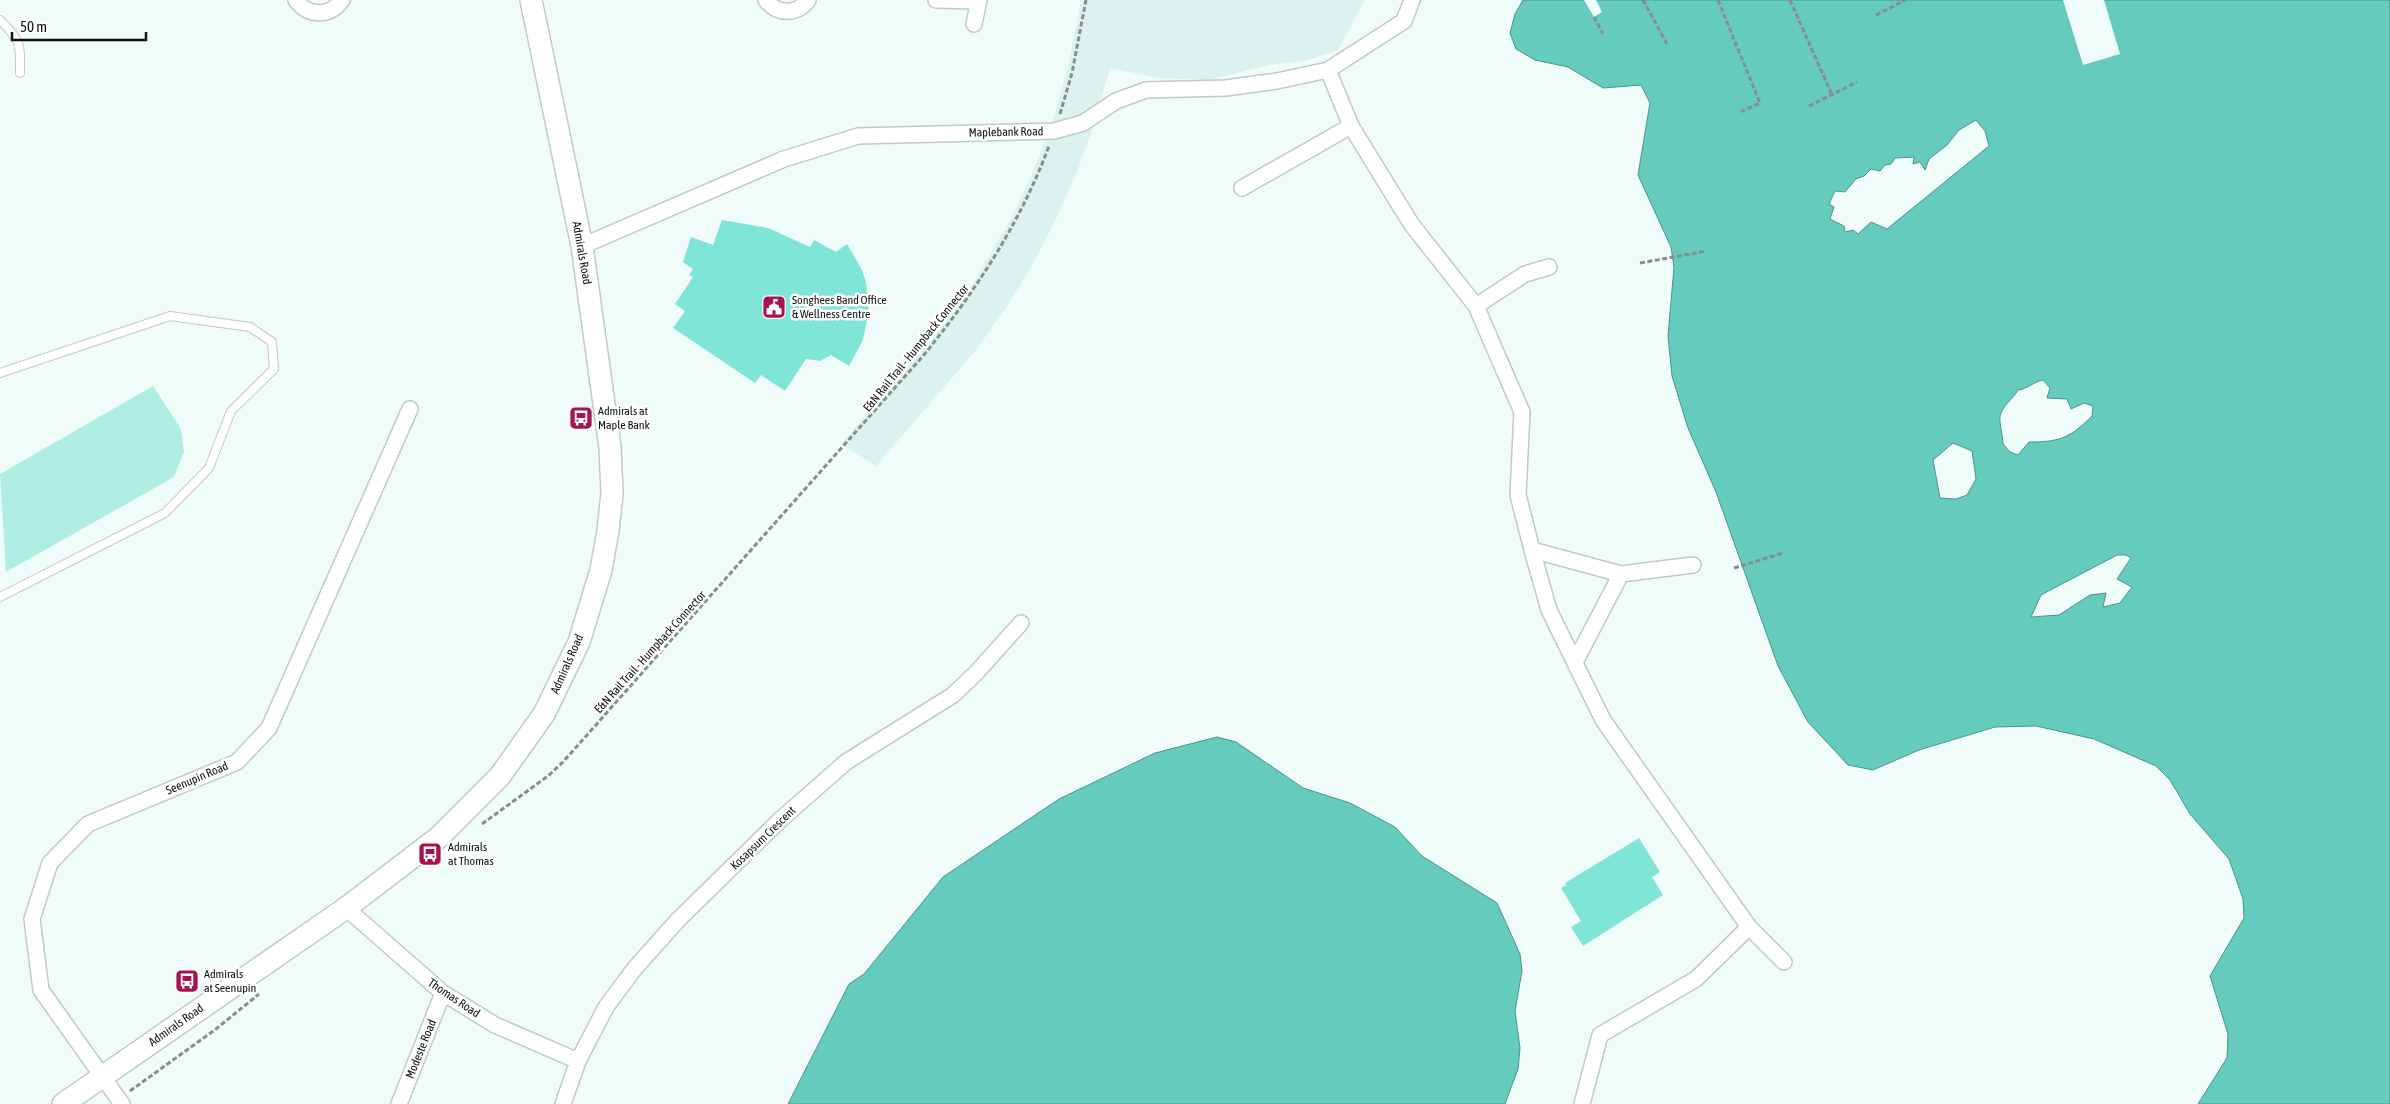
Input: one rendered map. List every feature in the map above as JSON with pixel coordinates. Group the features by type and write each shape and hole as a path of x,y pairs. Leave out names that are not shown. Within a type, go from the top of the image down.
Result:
{"main road":[{"name":"Admirals Road","path":"63,1104 346,908 439,837 500,776 544,714 578,642 601,570 608,531 612,493 610,448 582,246 531,0"}],"street":[{"path":"296,0 303,8 318,14 334,9 342,0"},
{"path":"766,0 773,8 789,12 799,9 808,0"},
{"path":"936,0 978,1 974,24"},
{"name":"Maplebank Road","path":"582,246 784,159 858,136 1054,131 1083,123 1116,101 1146,90 1161,88 1226,88 1277,81 1328,70 1404,21 1412,0"},
{"path":"1328,70 1351,126 1412,225 1476,306 1522,412 1518,495 1532,550 1549,610 1604,720 1749,927 1784,962"},
{"path":"1242,188 1351,126"},
{"path":"1476,306 1525,274 1549,267"},
{"name":"Seenupin Road","path":"122,1104 41,990 32,919 50,862 88,824 237,762 269,728 410,409"},
{"path":"1532,550 1622,574 1693,565"},
{"path":"1575,662 1622,574"},
{"name":"Kosapsum Crescent","path":"564,1104 578,1062 606,1007 635,968 678,920 780,820 846,762 953,695 977,672 1021,623"},
{"name":"Thomas Road","path":"346,908 443,994 495,1025 578,1062"},
{"path":"1582,1104 1600,1035 1696,978 1749,927"},
{"name":"Modeste Road","path":"399,1104 443,994"}],"lane":[{"path":"0,20 17,37 20,45 20,73"},
{"path":"0,373 170,316 250,326 272,342 274,369 231,411 209,468 165,513 0,596"}],"path":[{"path":"1057,121 1072,73 1086,0"},
{"path":"1643,0 1667,44"},
{"path":"1718,0 1760,103 1740,112"},
{"path":"1790,0 1832,95"},
{"path":"1876,15 1904,0"},
{"path":"1594,17 1603,34"},
{"path":"1809,106 1857,82"},
{"name":"E&N Rail Trail - Humpback Connector","path":"479,825 548,776 563,762 924,356 961,310 999,251 1021,209 1051,139"},
{"path":"1640,263 1707,251"},
{"path":"1734,568 1783,553"},
{"path":"153,1075 216,1030 260,993"}],"shaded area":[{"path":"1081,0 1365,0 1338,50 1308,60 1270,65 1208,80 1159,78 1110,68 1091,133 1078,169 1057,217 1033,264 1006,308 976,350 876,466 841,444 943,326 972,285 1009,222 1031,177 1052,123 1068,67"},
{"path":"1523,0 2390,0 2390,1104 2198,1104 2227,1058 2228,1034 2210,976 2244,918 2243,899 2229,859 2190,814 2170,780 2156,766 2094,739 2036,726 1995,727 1919,750 1873,770 1848,765 1808,722 1778,666 1716,492 1688,428 1672,376 1668,336 1674,267 1671,247 1638,175 1650,103 1641,85 1603,88 1568,67 1535,60 1516,49 1510,33 1515,14","holes":["1976,120 1985,131 1989,146 1887,229 1871,222 1858,234 1853,230 1845,232 1844,226 1830,219 1834,207 1829,204 1835,191 1845,192 1856,179 1864,176 1871,169 1880,171 1885,165 1891,164 1895,158 1914,157 1913,164 1920,162 1925,170 1929,159 1947,145 1959,130","2043,380 2050,388 2047,398 2067,399 2071,409 2084,403 2093,406 2092,416 2071,434 2057,440 2029,442 2018,455 2010,452 2003,444 2000,416 2003,409 2018,390","1953,443 1972,451 1976,479 1967,495 1956,499 1940,498 1933,460","2117,555 2126,555 2131,558 2117,579 2132,587 2120,603 2103,607 2106,593 2090,595 2059,615 2031,617 2041,595"]},
{"path":"153,386 181,429 184,452 174,477 6,572 0,474"},
{"path":"1217,737 1236,742 1303,788 1350,803 1395,827 1422,856 1497,903 1520,954 1522,971 1515,1011 1520,1048 1518,1069 1505,1104 788,1104 849,984 864,974 943,877 1059,799 1155,753"}],"pier":[{"path":"1584,0 1596,0 1602,12 1594,17"},
{"path":"2063,0 2104,0 2120,54 2083,65"}],"building":[{"name":"Songhees Band Office & Wellness Centre","path":"722,220 768,228 810,247 814,240 836,252 847,244 861,268 866,282 869,310 863,340 849,366 831,355 820,361 806,359 785,391 761,375 755,383 673,328 685,311 675,304 693,277 689,275 693,269 683,262 691,237 713,245"},
{"path":"1639,838 1660,872 1652,877 1663,895 1583,946 1571,927 1581,921 1561,888 1566,885 1565,883"}],"place":[{"name":"Songhees Band Office & Wellness Centre","path":"774,307"},
{"name":"Admirals at Maple Bank","path":"581,418"},
{"name":"Admirals at Thomas","path":"430,854"},
{"name":"Admirals at Seenupin","path":"187,981"}]}
